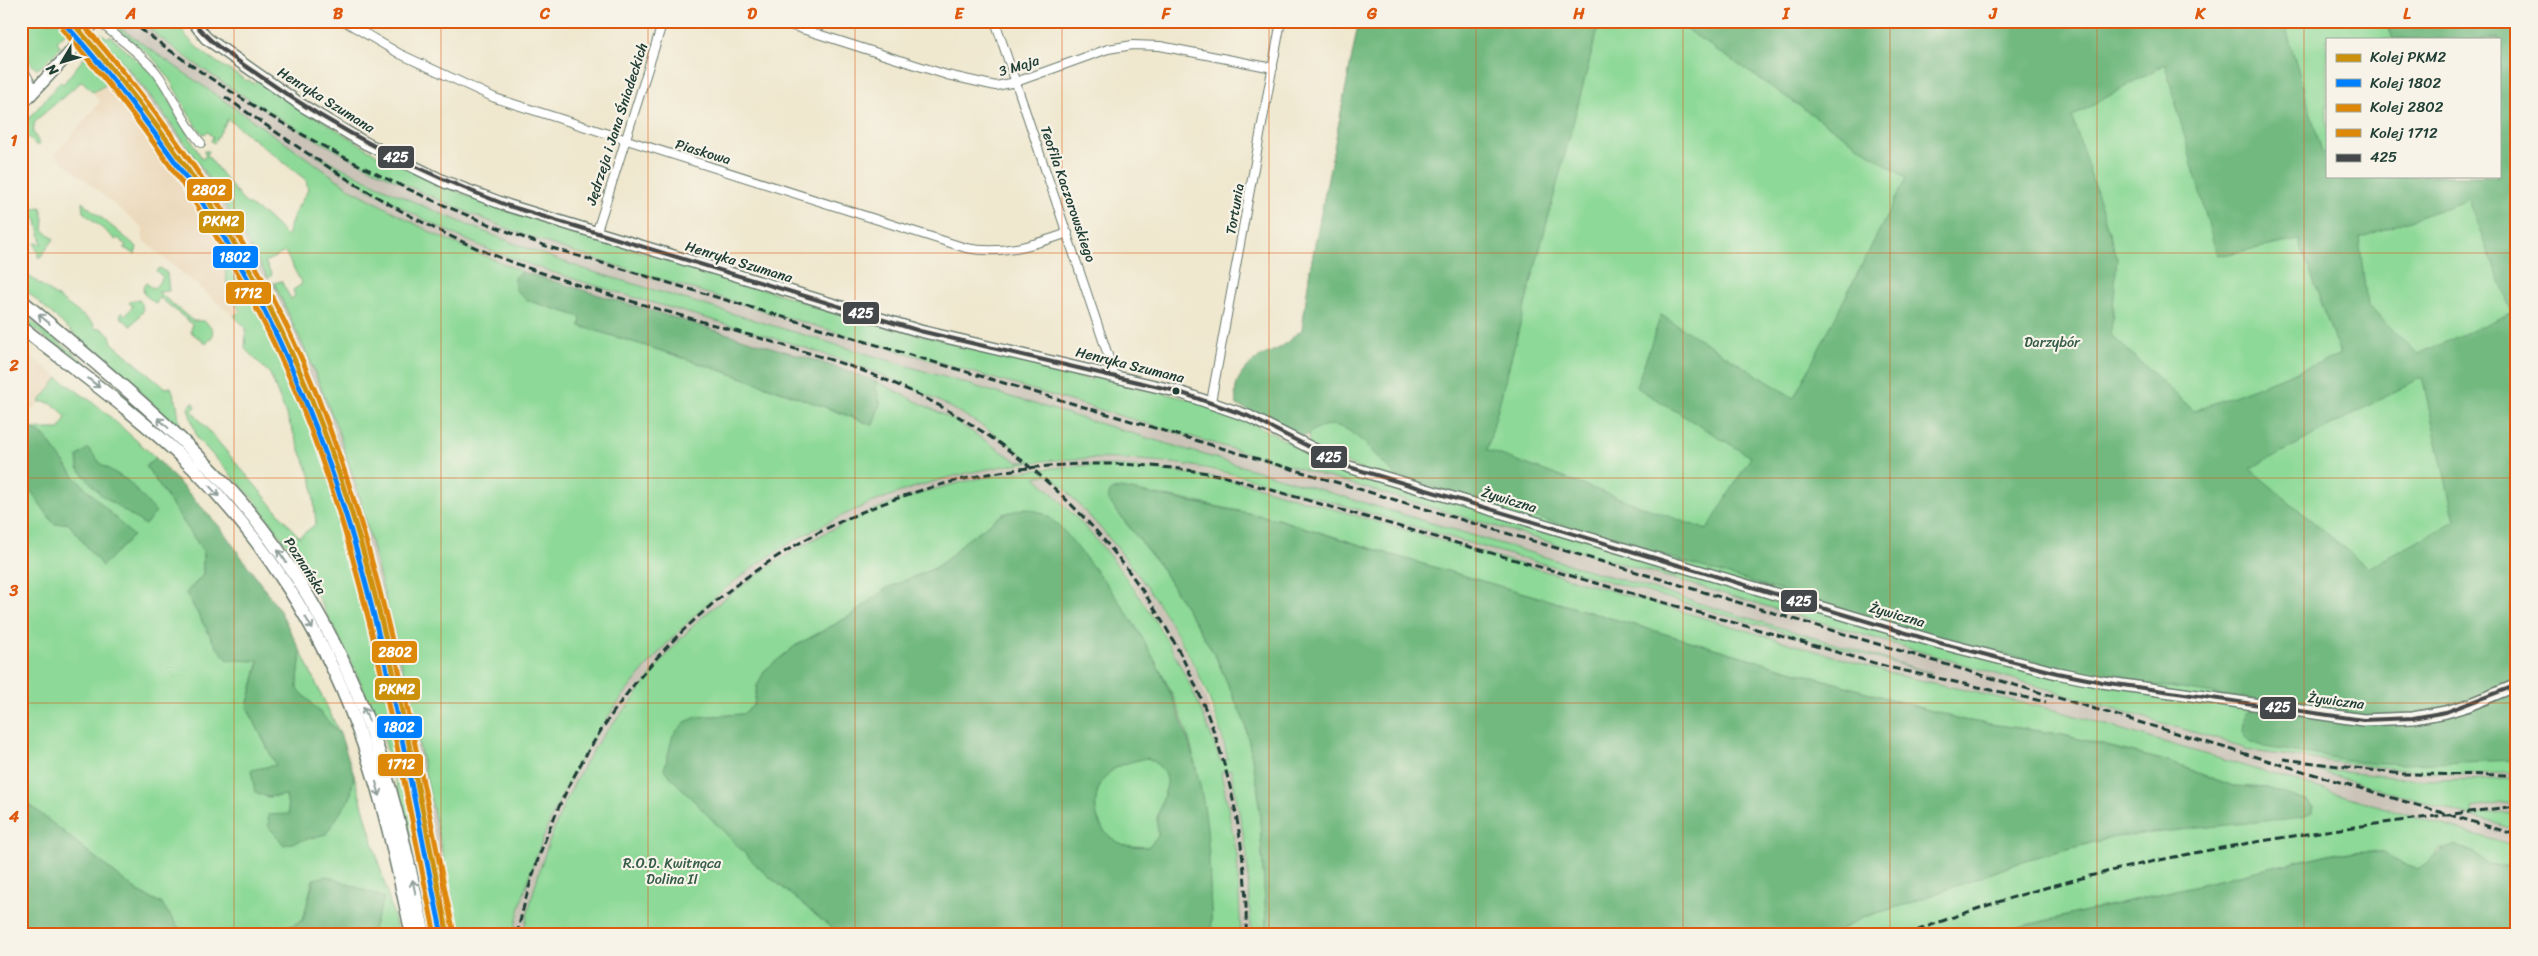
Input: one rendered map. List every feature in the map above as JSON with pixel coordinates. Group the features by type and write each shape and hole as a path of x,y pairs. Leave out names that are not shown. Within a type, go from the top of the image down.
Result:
{"main road":[{"name":"Poznańska","path":"21,300 152,413 206,464 243,505 304,591 349,673 379,751 397,816 424,935"},
{"name":"Poznańska","path":"21,327 129,410 183,458 237,518 285,584 320,642 357,725 383,808 412,935"}],"street":[{"path":"21,105 97,21 145,60 156,73 184,122 201,143"},
{"name":"Henryka Szumana","path":"193,21 200,33 214,44 311,111 406,164 509,206 920,331 1115,376 1211,402 1248,416 1286,435"},
{"name":"Piaskowa","path":"344,21 386,48 471,88 625,140 974,249 1000,251 1014,249 1068,233"},
{"name":"Jędrzeja i Jana Śniadeckich","path":"596,234 663,21"},
{"name":"3 Maja","path":"777,21 959,78 996,86 1016,82 1108,49 1146,45 1273,68"},
{"name":"Teofila Kaczorowskiego","path":"995,21 1115,376"},
{"name":"Tortunia","path":"1211,402 1282,21"},
{"path":"21,65 35,91"},
{"name":"Żywiczna","path":"1286,435 1336,462 1376,476 1900,632 2077,677 2262,706 2376,720 2413,718 2446,712 2470,705 2517,685"}],"shaded area":[{"path":"64,21 87,21 162,110 204,169 268,278 274,283 311,363 338,430 360,498 382,578 460,935 443,935 365,582 344,506 321,436 292,365 263,303 228,238 189,176 116,79"},
{"path":"111,21 139,21 178,53 230,87 286,123 356,161 431,197 508,228 591,257 1294,467 2260,750 2326,761 2452,774 2517,773 2517,779 2446,781 2318,771 2517,830 2517,847 2059,711 1901,676 1252,485 1195,473 1143,467 1094,465 1043,467 990,475 840,525 778,560 702,617 658,665 600,740 546,851 523,935 513,935 537,848 552,811 574,768 625,691 652,659 699,612 745,574 774,554 836,519 885,497 933,481 987,469 1093,458 1143,460 1195,467 1303,493 1502,552 1918,669 587,270 503,241 426,208 317,155 351,178 422,219 527,264 823,352 896,379 924,392 976,422 1030,461 1018,462 952,419 875,381 817,361 540,278 436,235 382,207 337,180"},
{"path":"116,79 189,176 225,233 221,240 228,291 240,312 234,316 143,240 143,228 55,155 100,102 93,92"},
{"path":"21,347 58,378 33,410 21,401"},
{"path":"1050,476 1096,522 1135,570 1173,628 1197,674 1224,745 1238,798 1249,872 1251,935 1241,935 1240,891 1235,839 1218,755 1191,686 1162,628 1131,581 1073,512 1035,477"},
{"path":"2517,801 2517,811 2473,815 2472,807"}],"green space":[{"path":"21,21 64,22 61,25 67,31 57,42 61,47 41,67 36,69 31,64 23,46"},
{"path":"110,21 351,189 436,235 523,272 515,277 526,300 582,317 580,326 727,372 872,425 880,403 875,381 952,419 1018,462 1030,461 968,417 936,399 902,384 796,345 585,283 499,254 416,215 310,151 412,201 516,244 587,270 1932,673 1493,550 1246,477 1211,469 1125,459 1056,460 988,469 921,485 857,509 796,540 739,578 687,623 626,692 577,766 557,806 540,847 525,890 513,935 460,935 400,657 360,498 338,430 311,363 274,283 281,281 291,299 295,296 293,290 302,284 285,252 265,262 272,275 268,278 211,182 190,151 147,92 98,35 101,33 108,38 110,36 156,77 202,159 206,156 204,151 209,151 207,155 243,201 265,215 287,236 294,214 308,190 306,180 228,119 214,143 211,141 213,137 208,132 203,134 196,126 159,65"},
{"name":"Darzybór","path":"139,21 177,21 190,40 207,56 247,81 255,84 258,80 379,156 446,187 502,209 884,326 1055,367 1054,371 1091,380 1093,376 1196,401 1248,421 1345,471 1376,476 1309,447 1302,330 1310,270 1359,21 2517,21 2517,773 2452,774 2351,764 2244,750 2244,747 758,309 568,250 457,208 361,163 269,112 224,84"},
{"name":"Darzybór","path":"1359,21 1600,21 1487,450 1707,530 1751,457 1636,387 1661,315 1794,398 1906,178 1674,21 2296,21 2285,25 2322,152 2326,151 2326,178 2500,178 2500,38 2393,38 2386,21 2517,21 2517,680 2458,704 2409,714 2358,715 2092,676 1933,636 1397,476 1355,435 1344,428 1331,425 1318,428 1304,437 1237,405 1237,384 1243,372 1260,357 1281,347 1302,330 1310,270","holes":["2165,64 2217,256 2299,240 2340,355 2194,411 2111,335 2117,257 2072,117","2468,200 2512,313 2418,354 2367,305 2359,238","2422,377 2455,521 2368,568 2250,469"]},
{"path":"88,53 93,59 96,56 116,79 93,92 82,81 35,121 33,132 40,145 36,145 23,131 26,122 60,82 63,84"},
{"path":"82,202 137,247 135,254 124,248 126,245 118,238 116,240 83,212"},
{"path":"41,207 44,219 43,230 54,239 39,259 35,243 42,244 37,220 30,216 30,213 34,208"},
{"path":"225,233 269,314 306,398 337,485 363,574 385,663 443,935 432,935 413,845 384,739 355,670 303,568 254,500 197,438 188,408 193,402 196,407 192,411 299,537 316,524 312,480 270,374 245,349 246,328 234,316 240,311 228,291 221,239"},
{"path":"160,268 167,273 169,291 158,292 193,321 204,321 212,328 213,335 206,344 191,332 192,324 159,297 156,304 144,294 143,287 146,283 154,289 163,277 156,271"},
{"path":"21,270 94,324 93,327 97,329 99,327 110,335 112,343 165,388 171,387 177,404 180,429 21,286"},
{"path":"523,272 817,361 875,381 880,403 873,425 727,372 580,326 581,317 526,300 515,289 515,277"},
{"path":"139,300 143,311 131,326 120,317 122,312 126,315 133,306 129,303 131,301"},
{"path":"21,313 80,358 128,401 30,326 21,318"},
{"path":"58,378 98,406 156,458 146,466 203,551 203,575 186,593 216,646 228,660 259,660 247,707 276,765 268,797 286,795 290,815 269,827 350,798 354,775 399,935 373,935 371,932 383,897 313,879 303,920 272,935 184,935 161,903 138,892 21,798 21,481 24,480 54,524 68,523 132,536 74,476 45,437 34,429 60,429 66,417 54,405 39,402","holes":["88,449 102,465 128,481 145,524 100,494 78,456"]},
{"path":"21,420 45,437 74,476 133,536 102,566 68,523 54,524 24,481 21,481"},
{"path":"88,448 102,465 128,481 156,512 145,525 100,494 78,468 78,456"},
{"path":"156,458 220,527 280,611 301,652 297,688 340,734 354,775 350,798 326,834 284,845 269,827 268,815 289,814 286,795 267,797 255,792 251,770 276,765 247,707 259,661 228,660 216,646 186,593 203,575 203,551 146,466"},
{"name":"R.O.D. Kwitnąca Dolina II","path":"1094,465 1134,467 1193,474 1252,485 1901,676 2059,711 2517,847 2517,869 2487,864 2472,851 2439,849 2429,863 2417,869 2402,864 2382,852 2333,853 1985,935 1901,935 1899,932 1891,935 1831,935 1864,917 1910,903 2032,858 2115,837 2186,829 2267,788 2233,786 2166,761 2059,734 1963,720 1392,555 1278,519 1166,496 1114,508 1160,566 1215,655 1245,723 1258,787 1267,935 1251,935 1247,854 1231,770 1221,772 1237,855 1241,935 1212,935 1204,814 1196,767 1183,720 1164,677 1152,656 1101,577 964,542 950,557 935,568 887,588 850,616 795,646 757,686 754,705 743,714 697,717 759,868 840,935 523,935 535,884 552,834 585,763 599,741 668,654 697,622 739,588 796,550 836,528 876,510 917,495 959,483 1002,474 1047,468","holes":["1047,475 1052,477 1104,532 1150,591 1171,624 1190,657 1206,691 1219,726 1228,760 1220,761 1188,680 1146,607 1122,572 1095,539 1035,477"]},
{"path":"1121,488 1277,519 1392,555 1963,720 2059,734 2166,761 2233,786 2267,788 2309,802 2313,807 2312,813 2302,817 2114,837 2032,858 1910,903 1864,917 1831,935 1267,935 1258,788 1245,723 1215,655 1160,566 1108,500 1110,491"},
{"path":"1026,508 1042,513 1057,524 1115,596 1153,657 1182,723 1201,793 1207,828 1212,935 840,935 759,868 664,770 673,735 685,722 697,717 743,714 754,705 757,686 765,670 795,646 850,616 887,588 935,568 950,557 964,542 1003,514","holes":["1147,758 1157,765 1167,777 1166,789 1157,818 1158,836 1148,847 1127,846 1112,839 1103,830 1098,819 1097,794 1102,783 1110,773 1124,764"]},
{"path":"301,652 340,734 297,688"},
{"path":"2517,689 2517,760 2403,764 2360,762 2264,747 2248,740 2243,731 2245,714 2252,709 2384,724"},
{"path":"1147,758 1163,767 1168,782 1157,818 1158,836 1148,847 1127,846 1112,839 1103,830 1098,819 1097,794 1102,783 1110,773 1121,765"},
{"path":"2313,769 2422,780 2517,779 2517,801 2472,808 2473,815 2517,811 2517,830"},
{"path":"21,798 138,892 161,903 184,935 21,935"},
{"path":"2454,846 2472,851 2487,864 2517,869 2517,935 1985,935 2333,853 2382,852 2402,864 2417,869 2438,853"},
{"path":"327,876 384,898 372,932 373,935 272,935 303,920 314,879"}],"railway":[{"path":"130,21 179,57 229,90 280,122 332,151 440,204 552,248 2517,835"},
{"path":"225,97 290,142 356,184 424,223 460,240 496,256 562,280 763,339 840,363 886,380 965,420 1035,472 1098,533 1150,602 1192,679 1223,761 1241,847 1246,935"},
{"path":"517,935 554,818 611,716 685,629 774,559 875,507 985,475 1102,464 1223,476 1892,668 2046,702"},
{"path":"2283,759 2403,774 2517,775"},
{"path":"1906,935 1980,908 2055,885 2131,866 2284,837 2517,806"}],"rail line":[{"name":"PKM2","path":"71,21 143,108 207,199 237,247 264,296 311,398 357,529 375,596 392,663 448,935"},
{"name":"2802","path":"80,21 151,107 216,199 272,296 318,398 342,463 381,595 412,730 454,934"},
{"name":"1802","path":"66,25 138,112 202,202 258,298 283,348 305,400 351,530 369,597 386,664 442,935"},
{"name":"1712","path":"62,29 133,115 197,205 226,252 252,301 277,350 300,402 324,466 363,598 394,733 435,935"}],"transit line":[{"name":"425","path":"193,21 200,30 224,51 290,97 350,133 411,165 509,206 920,331 1176,391 1248,416 1349,467 1940,643 2057,673 2102,682 2363,720 2413,718 2446,712 2517,685"}]}
